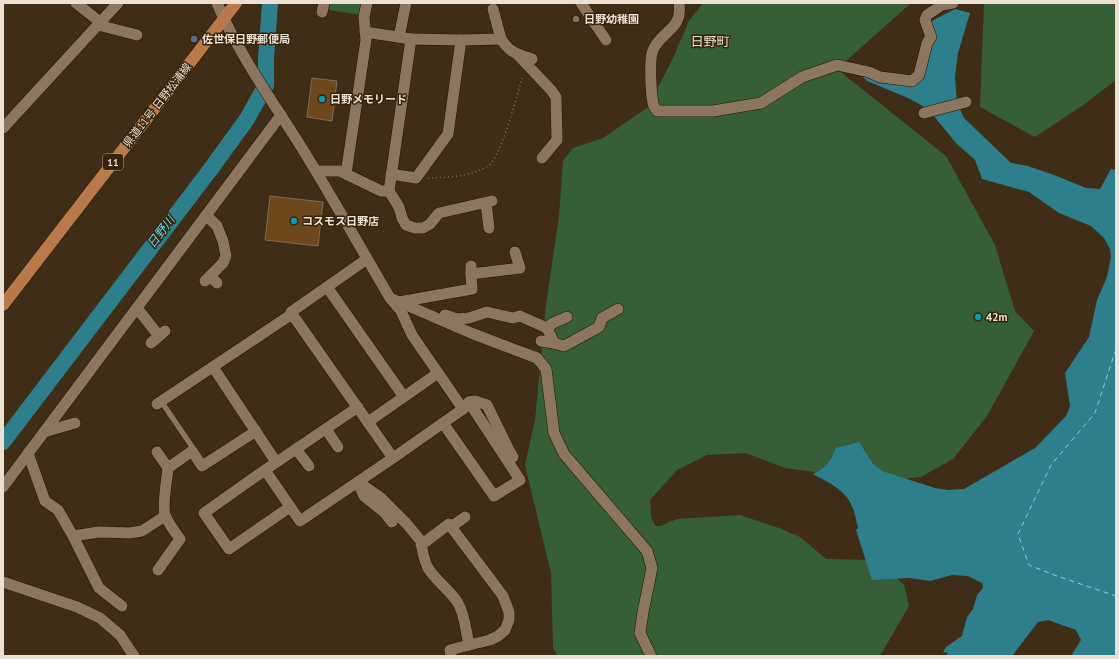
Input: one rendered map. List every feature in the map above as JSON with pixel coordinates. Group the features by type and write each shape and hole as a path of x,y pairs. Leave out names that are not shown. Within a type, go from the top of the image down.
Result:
{"main road":[{"name":"11","path":"224,19 236,3"},
{"name":"県道11号 日野松浦線","path":"3,305 224,19"}],"street":[{"path":"76,3 99,23 137,35"},
{"path":"3,128 118,3"},
{"path":"217,3 224,19 250,64 316,171 367,259 401,311 412,335 438,373 466,406 520,480 494,496 443,423"},
{"path":"346,174 366,40 364,17 367,3"},
{"path":"398,37 406,3"},
{"path":"581,3 606,40"},
{"path":"679,3 680,10 678,20 653,50 651,61 653,105 657,112 713,111 761,103 802,77 837,65 869,72 880,77 912,81 919,75 927,43 932,37 925,20 927,15 942,5 953,3"},
{"path":"493,9 501,40 507,48 530,62 556,97 557,140 544,150"},
{"path":"365,32 411,39 501,40"},
{"path":"411,39 389,191 400,208 402,218 406,225 415,228 423,228 430,224 439,213 489,202 489,228"},
{"path":"391,174 416,178 448,134 460,40"},
{"path":"924,112 966,102"},
{"path":"3,487 206,215 278,110"},
{"path":"316,171 340,171 381,191 389,191"},
{"path":"206,215 217,226 223,241 226,256 223,263 210,280"},
{"path":"394,300 472,289 471,270 520,268 515,252"},
{"path":"159,403 292,314 291,312 367,259"},
{"path":"327,287 404,397"},
{"path":"394,300 471,334 537,358 546,369 554,434 564,454 647,551 652,568 640,633 651,656"},
{"path":"138,308 158,337"},
{"path":"541,341 564,346 600,326 602,318 618,309"},
{"path":"436,318 443,314 457,319 469,318 487,312 513,318 520,316 547,328 554,343"},
{"path":"292,314 393,458"},
{"path":"547,328 553,323 567,317"},
{"path":"213,367 276,462"},
{"path":"368,422 438,373"},
{"path":"265,470 300,521 466,406"},
{"path":"290,507 230,549 204,513 276,462 358,408"},
{"path":"44,432 75,423"},
{"path":"326,429 338,447"},
{"path":"168,468 192,451 202,466 256,431"},
{"path":"296,449 309,466"},
{"path":"158,452 168,468 164,503 165,516 180,539 158,570"},
{"path":"28,453 45,502 58,510 99,588 122,606"},
{"path":"358,482 364,496 385,513 392,522"},
{"path":"358,482 380,498 406,523 421,541 424,556 429,568 458,604 462,614 469,645"},
{"path":"73,536 99,532 129,533 142,530 165,516"},
{"path":"451,527 465,517"},
{"path":"421,545 449,524 503,596 509,612 509,620 505,630 498,636 490,640 450,650 451,656"},
{"path":"3,582 77,607 100,618 120,636 134,656"}],"lane":[{"path":"159,403 193,448 192,451"}],"path":[{"path":"416,178 419,182 428,178 462,176 489,165 494,160 530,62"}],"green space":[{"path":"330,3 363,3 361,15 329,10"},
{"path":"703,3 911,3 837,69 946,156 995,245 1015,311 1034,331 987,416 953,459 921,477 880,481 785,468 746,453 707,455 677,470 650,500 651,516 655,526 660,526 677,519 740,515 779,528 800,537 826,559 877,560 904,585 909,606 880,656 557,656 553,647 551,573 525,465 535,420 546,305 559,216 563,161 573,148 603,138 648,107 673,58 689,21"},
{"path":"984,3 1116,3 1116,80 1086,103 1035,137 980,107"}],"water":[{"path":"955,9 970,13 958,53 955,77 957,102 964,118 1011,163 1028,166 1086,188 1100,189 1111,169 1116,170 1116,656 1071,656 1081,640 1076,630 1048,620 1038,622 1012,656 946,656 948,653 943,652 946,647 962,636 967,617 973,609 977,595 983,588 982,583 968,576 952,575 930,581 909,578 872,580 856,530 858,528 854,511 849,500 835,487 813,474 828,464 836,448 859,442 873,464 882,471 935,488 948,490 964,489 1035,448 1066,416 1070,406 1065,373 1089,337 1097,300 1107,277 1111,257 1110,249 1104,238 1091,226 1059,213 1029,192 982,179 975,160 956,143 928,109 908,98 867,81 863,77 874,75 911,85 924,68 926,24"}],"building":[{"name":"日野メモリード","path":"312,78 337,81 332,121 307,117"},
{"name":"コスモス日野店","path":"270,196 323,202 318,246 265,240"}],"waterway":[{"name":"日野川","path":"3,442 210,170 247,119 266,85 266,59 270,3"}],"ferry route":[{"path":"1116,349 1095,413 1051,465 1018,534 1029,565 1116,596"}],"place":[{"name":"日野幼稚園","path":"576,19"},
{"name":"佐世保日野郵便局","path":"194,39"},
{"name":"日野メモリード","path":"322,99"},
{"name":"コスモス日野店","path":"294,221"},
{"name":"42m","path":"978,317"}],"district":[{"name":"日野町","path":"710,41"}]}
